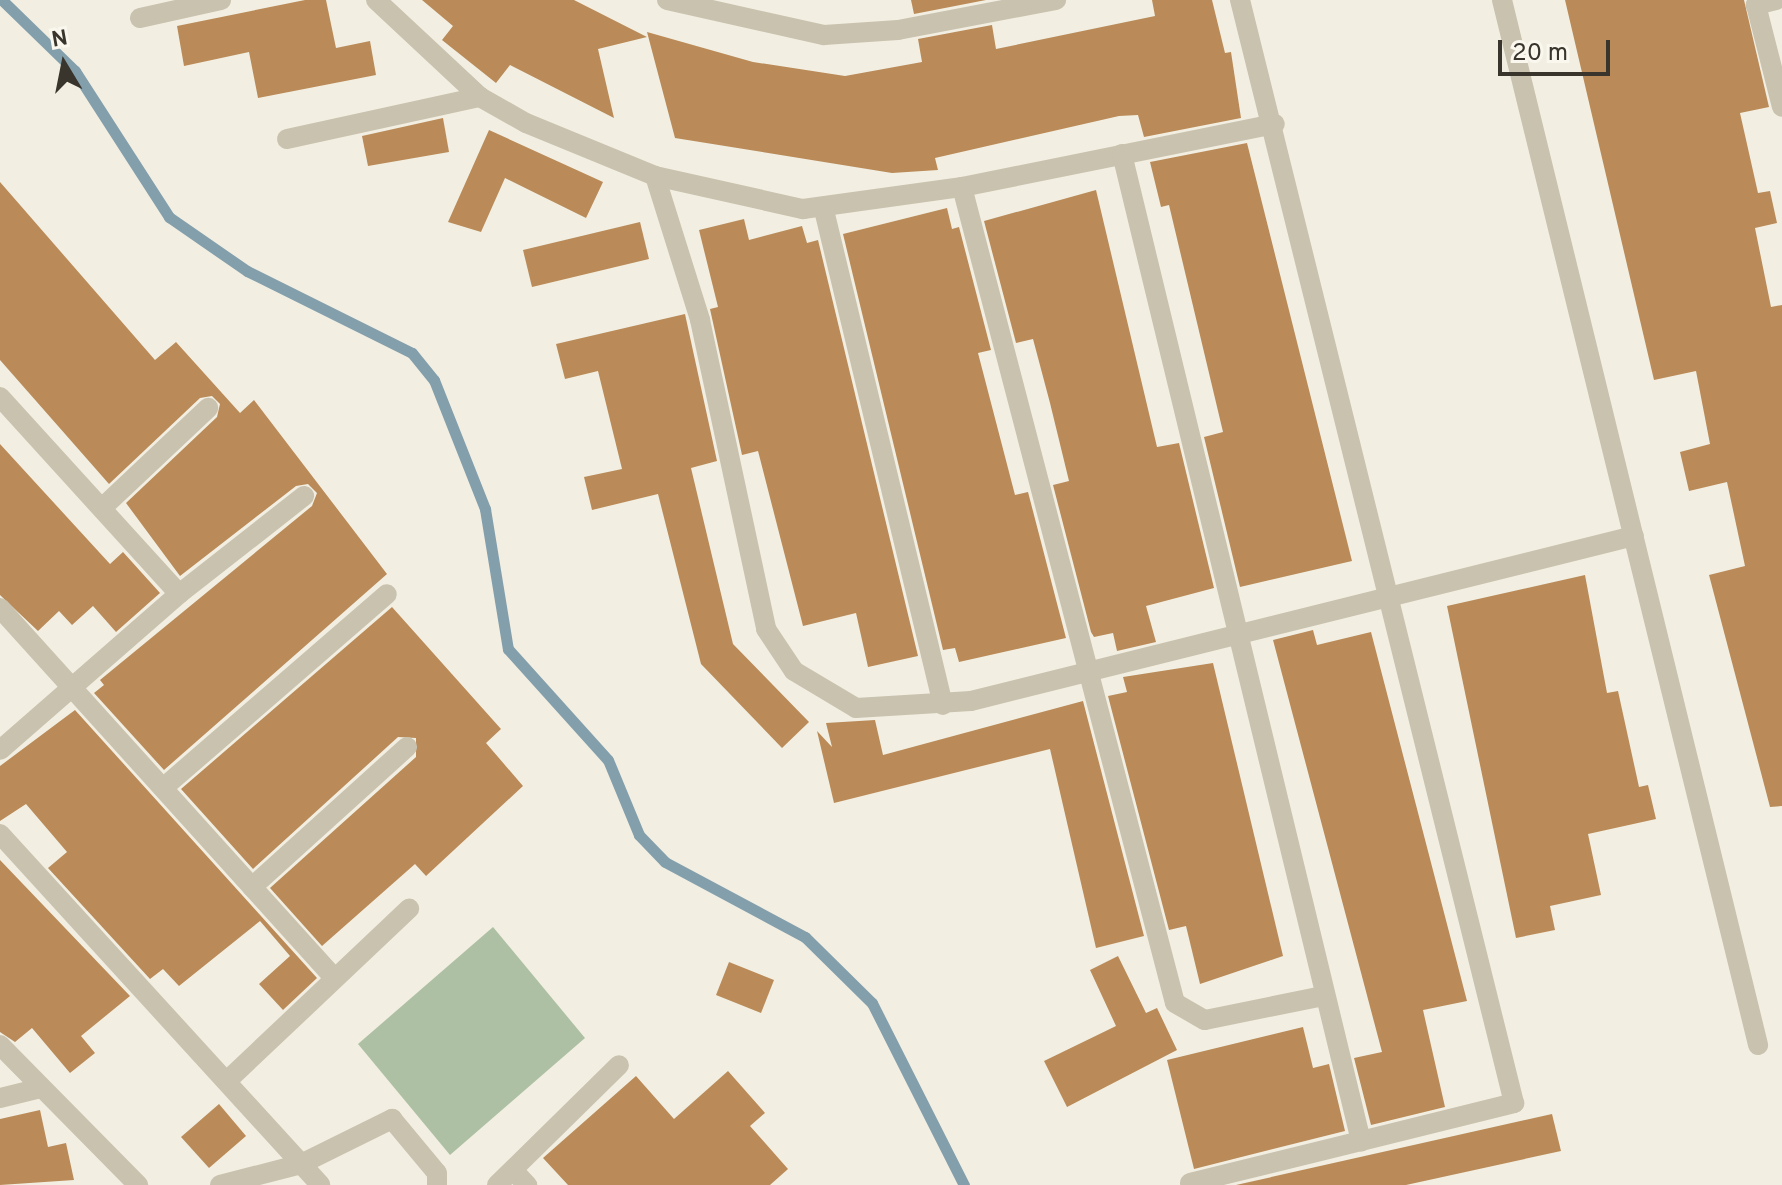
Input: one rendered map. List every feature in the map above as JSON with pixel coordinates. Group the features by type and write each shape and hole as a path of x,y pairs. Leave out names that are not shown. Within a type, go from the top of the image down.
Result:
{"street":[{"path":"140,18 221,0"},
{"path":"376,0 480,97 655,176 824,210 962,187 1275,124"},
{"path":"667,0 824,35 977,18 1056,0"},
{"path":"1190,1183 1514,1103 1388,598 1275,124 1240,0"},
{"path":"1502,0 1758,1045"},
{"path":"1776,0 1756,5 1782,107"},
{"path":"287,139 480,97"},
{"path":"1122,154 1234,633 1361,1141"},
{"path":"655,176 700,320 775,647 803,678 856,708 943,705 1634,536"},
{"path":"962,187 1175,1003 1205,1020 1323,996"},
{"path":"824,210 943,705"},
{"path":"0,397 179,594"},
{"path":"102,508 208,408"},
{"path":"0,750 179,594 304,496"},
{"path":"163,788 387,594"},
{"path":"0,608 334,978"},
{"path":"252,887 407,747"},
{"path":"0,834 229,1079 320,1185"},
{"path":"229,1079 409,909"},
{"path":"0,1045 138,1185"},
{"path":"497,1185 520,1178 619,1065"},
{"path":"0,1098 41,1088"},
{"path":"220,1185 301,1164 392,1119 437,1173 437,1185"}],"green space":[{"path":"493,927 585,1038 450,1155 358,1044"}],"building":[{"path":"305,0 326,0 336,48 370,41 376,75 258,98 249,52 184,66 177,26"},
{"path":"422,0 574,0 647,37 598,49 614,118 510,65 496,83 442,40 453,26"},
{"path":"911,0 986,0 914,14"},
{"path":"1152,0 1212,0 1225,53 1231,52 1241,118 1144,137 1138,115 1119,116 935,158 938,170 892,173 675,138 647,32 753,62 845,76 922,62 918,39 992,25 996,49 1155,16"},
{"path":"1565,0 1744,0 1769,107 1740,113 1758,193 1770,191 1777,223 1755,228 1771,307 1782,305 1782,806 1770,807 1709,575 1745,566 1727,482 1689,491 1680,452 1710,444 1696,371 1654,380"},
{"path":"443,118 449,152 368,166 362,136"},
{"path":"489,130 603,182 586,218 505,178 481,232 448,222"},
{"path":"1247,143 1352,561 1240,587 1204,437 1223,432 1169,205 1161,207 1150,162"},
{"path":"0,182 155,360 176,342 240,413 254,400 387,574 164,770 94,693 104,685 100,680 312,506 317,493 308,484 296,486 180,576 126,503 217,417 220,404 212,396 200,398 109,484 0,360"},
{"path":"1096,190 1157,447 1179,443 1214,588 1146,606 1156,642 1117,651 1113,633 1094,637 1091,632 1053,485 1069,481 1050,403 1033,339 1016,343 984,221"},
{"path":"947,208 952,229 959,227 991,350 978,353 1015,495 1028,492 1066,638 959,662 955,648 943,650 843,234"},
{"path":"744,219 749,240 802,226 807,243 818,240 918,656 868,667 856,613 803,626 758,451 742,455 710,309 718,307 699,230"},
{"path":"640,222 649,259 532,287 523,250"},
{"path":"685,314 717,461 691,468 733,644 809,722 782,748 701,664 658,494 592,510 584,477 622,469 598,371 565,379 556,344"},
{"path":"0,444 110,564 123,552 160,593 116,632 93,606 72,625 59,611 38,631 0,595"},
{"path":"1585,575 1607,693 1618,691 1639,787 1648,785 1656,819 1588,834 1601,895 1550,906 1555,930 1516,938 1447,606"},
{"path":"392,607 501,729 486,743 523,786 426,876 415,864 322,946 270,888 416,757 416,738 398,737 253,869 181,789"},
{"path":"1313,630 1317,645 1371,632 1467,1001 1423,1010 1445,1107 1371,1125 1354,1058 1382,1052 1273,640"},
{"path":"1213,663 1283,956 1200,984 1186,926 1169,930 1108,696 1127,692 1123,677"},
{"path":"1083,701 1144,936 1096,948 1050,749 834,803 817,731 832,747 826,723 875,720 883,755"},
{"path":"75,710 317,978 283,1010 259,984 290,956 260,921 179,986 163,969 150,979 48,868 67,852 26,804 0,821 0,766"},
{"path":"0,860 130,996 81,1036 95,1053 70,1073 32,1028 15,1042 0,1032"},
{"path":"1118,956 1146,1013 1157,1008 1177,1050 1067,1107 1044,1061 1116,1026 1090,970"},
{"path":"729,962 774,980 761,1013 716,995"},
{"path":"1303,1027 1313,1068 1329,1064 1345,1131 1194,1169 1167,1060"},
{"path":"728,1071 765,1113 750,1126 788,1169 770,1185 568,1185 543,1158 636,1076 674,1119"},
{"path":"219,1104 246,1136 209,1168 181,1137"},
{"path":"40,1110 48,1147 66,1143 74,1180 0,1185 0,1119"},
{"path":"1552,1114 1561,1151 1406,1185 1236,1185"}],"waterway":[{"path":"2,0 75,71 169,217 247,271 412,353 434,380 485,509 508,649 608,760 639,835 665,862 805,937 872,1003 964,1185"}]}
